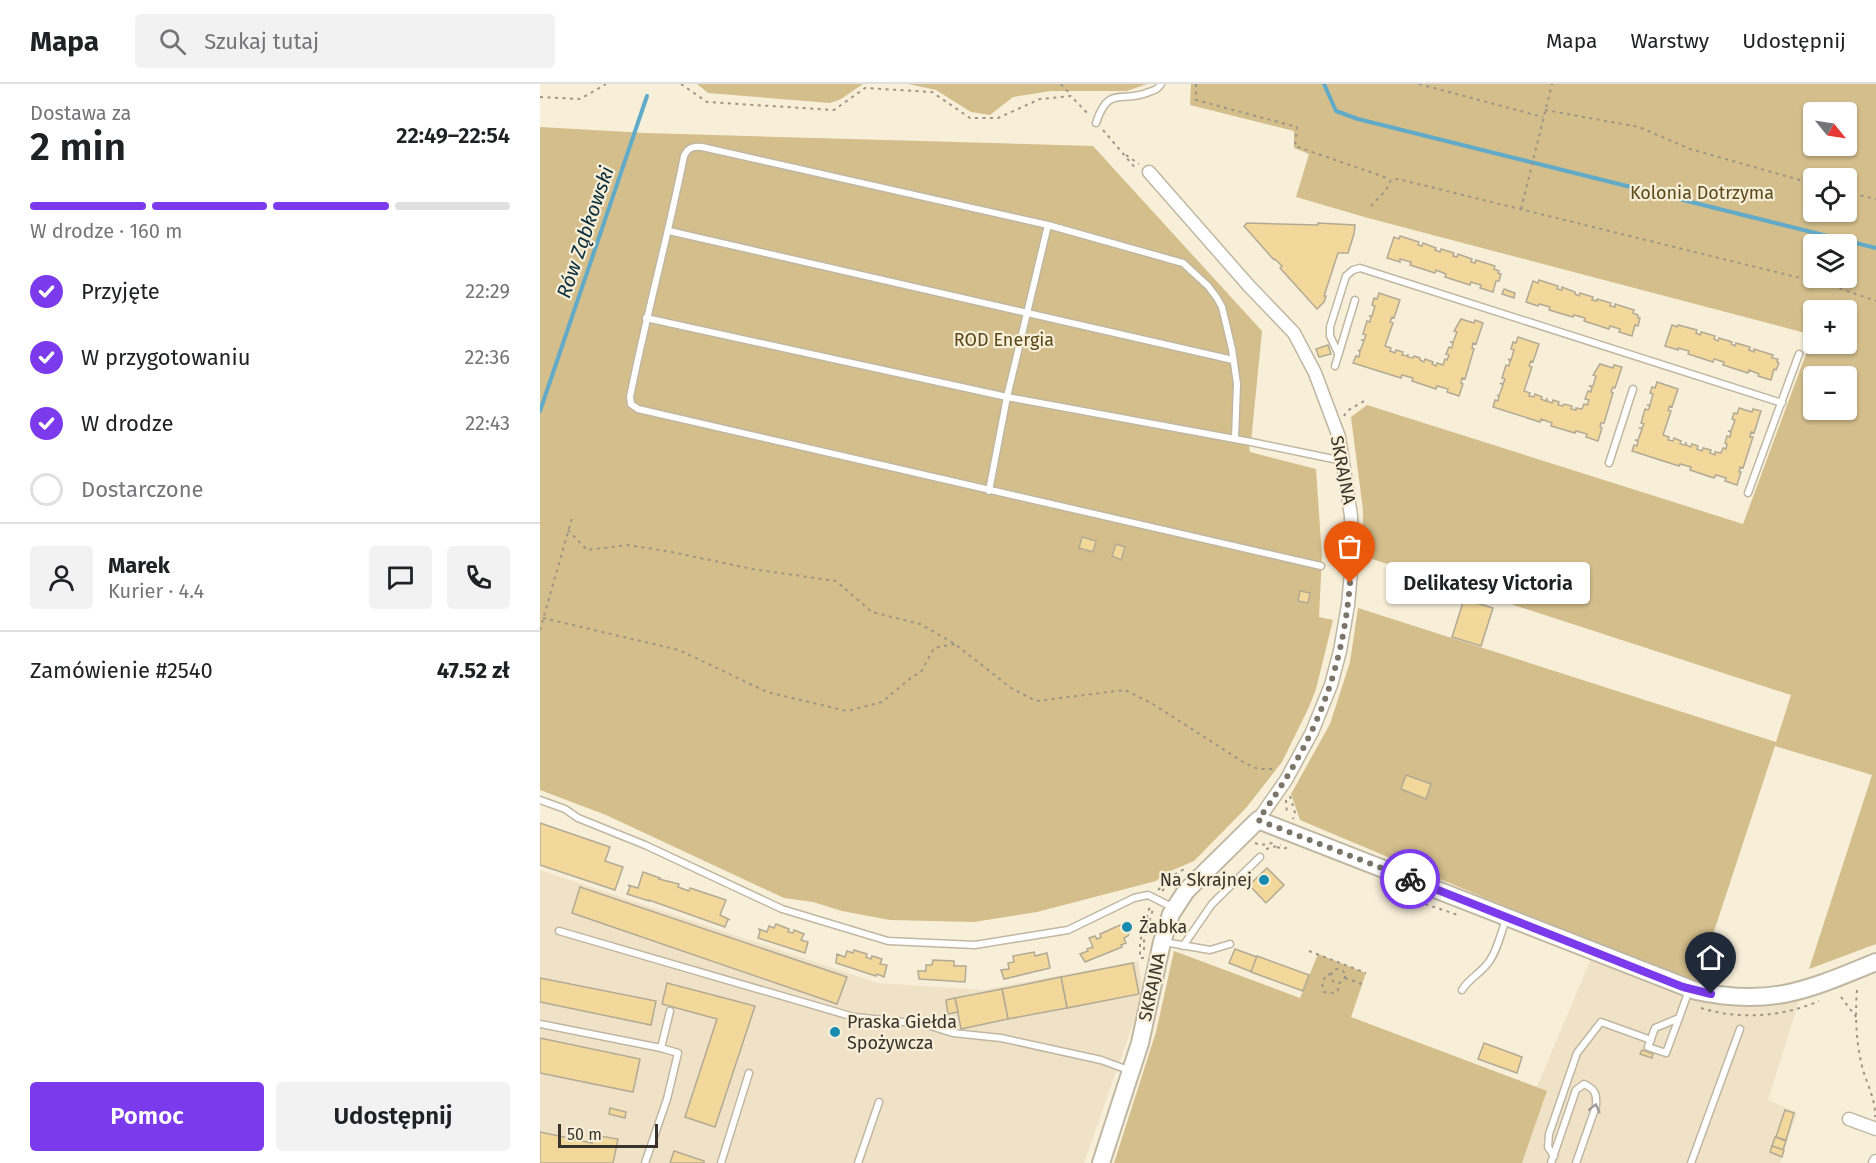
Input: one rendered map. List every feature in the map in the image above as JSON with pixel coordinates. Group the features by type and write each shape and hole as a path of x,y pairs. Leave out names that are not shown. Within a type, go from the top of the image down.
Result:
{"street":[{"name":"SKRAJNA","path":"1101,1163 1131,1071 1147,1014 1162,942 1174,908 1186,891 1258,820 1286,780 1312,732 1331,685 1340,651 1348,605 1352,561 1351,516 1339,437 1315,373 1294,333 1249,286 1149,172"},
{"path":"1258,820 1690,989 1733,997 1779,996 1814,987 1876,962"},
{"path":"1849,1119 1875,1129"}],"lane":[{"path":"1096,123 1102,107 1111,98 1140,96 1159,88 1161,84"},
{"path":"1235,439 1237,384 1222,307 1193,270 1183,263 1048,225 694,146 688,149 684,156 630,397 632,404 638,409 1321,566"},
{"path":"989,491 1007,397 1048,225"},
{"path":"669,231 1233,360"},
{"path":"1338,353 1329,336 1330,327 1346,276 1349,272 1360,268 1782,403"},
{"path":"1335,366 1355,300"},
{"path":"646,318 1007,397 1235,439 1343,462"},
{"path":"1748,493 1799,354"},
{"path":"1609,463 1633,389"},
{"path":"540,800 645,845 782,909 888,941 983,944 1068,930 1134,898 1148,895 1174,908"},
{"path":"1183,946 1212,904 1260,857"},
{"path":"1462,990 1467,981 1490,961 1507,917"},
{"path":"559,931 854,1017 924,1024 953,1033 1001,1038 1101,1060 1131,1071"},
{"path":"1162,942 1210,950 1230,944"},
{"path":"1679,1018 1654,1028 1648,1047 1666,1053 1690,989"},
{"path":"661,1048 669,1011"},
{"path":"1553,1159 1548,1147 1549,1134 1577,1053 1600,1022 1651,1040"},
{"path":"540,1024 678,1053 667,1099 645,1163"},
{"path":"1691,1163 1740,1029"},
{"path":"721,1163 749,1073"},
{"path":"1553,1159 1576,1090 1584,1084 1593,1088 1597,1096 1596,1106 1576,1163"},
{"path":"858,1163 879,1102"}],"path":[{"path":"540,97 580,99 606,84"},
{"path":"681,84 707,102 834,110 865,88 932,92 970,118 998,118 1040,99 1071,96"},
{"path":"1061,84 1124,154 1149,172"},
{"path":"1196,84 1196,100 1297,127 1295,146 1391,180 1398,179 1833,286 1876,301"},
{"path":"1419,84 1543,117"},
{"path":"1520,210 1552,84"},
{"path":"1545,110 1639,127 1690,149 1803,181"},
{"path":"1371,206 1386,190 1391,180"},
{"path":"1857,195 1876,199"},
{"path":"540,630 572,518"},
{"path":"568,530 586,550 628,545 752,569 837,581 872,612 920,624 955,644 1011,688 1036,701 1125,690 1153,704 1258,769 1281,769 1274,777"},
{"path":"543,618 680,650 767,692 847,711 882,702 921,672 934,648 955,644"},
{"path":"1260,849 1283,844"},
{"path":"1145,966 1143,944 1157,898 1162,891 1188,871"},
{"path":"1310,951 1366,973"},
{"path":"1340,969 1345,974 1345,978 1339,983 1335,993 1324,992 1322,984 1326,975 1340,969"},
{"path":"1331,974 1333,981 1339,983"},
{"path":"1345,978 1362,984"},
{"path":"1857,990 1856,1017 1862,1066 1875,1108 1875,1129"},
{"path":"1840,997 1856,1017"}],"shaded area":[{"name":"Praska Giełda Spożywcza","path":"540,870 878,983 983,990 1138,961 1142,984 1137,1013 1084,1163 540,1163"},
{"path":"1593,954 1690,991 1801,994 1768,1100 1797,1112 1780,1163 1522,1163 1547,1092 1537,1087"}],"green space":[{"path":"697,84 863,84 841,99 830,103 708,93"},
{"path":"908,84 1147,84 1127,91 1051,91 1013,97 990,115 971,112 936,90"},
{"name":"Kolonia Dotrzyma","path":"1191,84 1876,84 1876,944 1809,969 1872,775 1775,746 1697,983 1582,939 1300,820 1291,794 1330,724 1350,662 1358,608 1776,742 1791,695 1363,556 1363,510 1351,417 1367,405 1743,524 1806,354 1857,354 1857,300 1803,300 1803,332 1296,197 1309,154 1294,148 1294,131 1190,105"},
{"name":"ROD Energia","path":"540,127 645,133 1093,146 1262,331 1250,452 1316,469 1322,557 1319,617 1333,620 1316,689 1282,762 1246,808 1194,861 1166,873 1156,881 1037,912 974,922 890,920 842,911 813,902 784,898 606,815 540,790"},
{"path":"1174,951 1300,998 1318,954 1366,973 1351,1017 1547,1091 1522,1163 1114,1163 1156,1032"}],"building":[{"path":"1247,223 1355,225 1348,253 1338,253 1324,302 1317,309 1280,268 1282,266 1244,226"},
{"path":"1400,236 1419,242 1418,245 1422,246 1423,243 1440,252 1441,249 1454,253 1453,256 1457,257 1458,254 1472,259 1471,262 1475,263 1476,260 1495,266 1494,269 1501,274 1499,281 1496,281 1493,292 1480,288 1481,285 1471,282 1470,285 1445,277 1446,274 1436,270 1435,273 1410,265 1411,262 1400,259 1400,262 1387,258 1394,237 1399,239"},
{"path":"1539,280 1558,286 1557,289 1562,290 1562,287 1579,296 1580,293 1593,297 1592,300 1611,303 1610,306 1615,307 1615,304 1634,310 1633,313 1640,318 1638,326 1635,325 1632,336 1619,332 1620,329 1610,326 1609,329 1584,321 1585,318 1574,315 1573,317 1549,310 1550,307 1526,302 1533,281 1538,283"},
{"path":"1504,289 1515,293 1514,298 1502,294"},
{"path":"1379,293 1400,300 1394,318 1392,317 1390,322 1393,323 1385,346 1391,348 1390,351 1395,353 1396,350 1403,352 1402,355 1407,356 1408,354 1408,357 1413,358 1414,356 1424,362 1425,359 1436,366 1437,363 1443,365 1445,359 1447,360 1449,355 1446,354 1449,347 1452,348 1453,343 1450,342 1453,342 1457,332 1454,331 1461,319 1483,323 1476,344 1473,343 1472,348 1474,349 1465,379 1462,378 1461,383 1463,384 1459,396 1447,392 1448,389 1437,386 1436,389 1412,381 1413,378 1402,375 1401,378 1353,363 1356,356 1359,357 1358,350 1360,351 1364,341 1361,340 1364,340 1366,335 1363,334 1367,321 1370,322 1371,317 1369,316 1372,316 1375,306 1372,305 1374,298 1377,299"},
{"path":"1672,325 1697,330 1696,333 1700,335 1701,332 1715,336 1714,339 1718,341 1719,338 1732,342 1731,344 1735,346 1736,343 1750,347 1749,350 1754,352 1754,349 1773,355 1772,358 1778,359 1779,363 1776,370 1774,369 1771,380 1749,370 1748,373 1723,365 1724,362 1714,359 1713,362 1688,354 1689,351 1665,346"},
{"path":"1518,337 1539,344 1533,362 1531,361 1529,366 1532,367 1524,391 1530,393 1529,396 1534,397 1535,394 1546,401 1547,398 1547,401 1552,403 1553,400 1559,402 1558,405 1572,406 1571,409 1582,409 1584,404 1587,405 1589,400 1585,399 1592,387 1589,386 1593,386 1596,376 1593,375 1600,364 1613,368 1614,365 1622,367 1615,388 1613,387 1611,392 1613,393 1604,423 1601,423 1602,428 1598,441 1586,437 1587,434 1551,426 1552,423 1541,419 1540,422 1493,407 1503,385 1500,383 1503,384 1505,379 1502,378 1506,365 1509,366 1508,359 1511,360 1514,350 1511,349 1513,342 1516,343"},
{"path":"1328,345 1331,354 1319,357 1316,349"},
{"path":"1657,382 1678,389 1672,407 1670,406 1668,410 1671,411 1663,435 1669,437 1668,440 1673,441 1674,438 1681,441 1680,444 1685,445 1686,442 1686,445 1691,447 1692,444 1698,446 1697,449 1702,451 1703,448 1711,450 1710,453 1715,455 1715,452 1721,453 1723,448 1726,449 1727,436 1730,437 1731,432 1728,431 1731,431 1735,420 1732,419 1734,413 1737,414 1739,408 1752,412 1753,409 1761,411 1754,433 1751,432 1750,437 1753,437 1743,468 1740,467 1739,472 1741,472 1737,485 1725,481 1726,478 1716,475 1714,478 1690,470 1691,467 1680,464 1679,466 1632,451 1634,445 1637,446 1638,441 1635,440 1638,440 1642,429 1639,428 1642,428 1644,424 1641,423 1645,409 1648,410 1650,406 1647,405 1650,405 1652,387 1655,388"},
{"path":"1082,537 1096,541 1093,552 1079,548"},
{"path":"1116,544 1125,547 1121,560 1112,556"},
{"path":"1398,572 1421,579 1416,595 1393,588"},
{"path":"1300,591 1310,593 1308,603 1298,601"},
{"path":"1464,599 1493,608 1481,646 1452,637"},
{"path":"1406,775 1431,784 1426,799 1401,789"},
{"path":"540,823 610,847 605,861 623,867 615,890 540,865"},
{"path":"1267,868 1284,885 1266,903 1249,885"},
{"path":"643,872 679,884 678,887 689,891 690,888 726,900 720,915 728,919 725,927 627,894 630,887 628,885 638,888"},
{"path":"580,887 847,977 837,1004 572,913"},
{"path":"1127,922 1130,930 1128,936 1124,938 1126,943 1121,945 1122,947 1085,962 1080,954 1093,947 1089,938 1095,936 1097,939 1101,937 1100,934"},
{"path":"776,924 789,929 788,932 793,933 794,930 804,934 801,940 808,942 805,953 758,938 759,929 767,932 769,926 774,928"},
{"path":"1235,949 1257,957 1252,972 1229,963"},
{"path":"854,950 867,954 866,957 871,959 872,956 882,959 880,964 887,965 884,977 836,963 837,954 845,957 847,951 853,953"},
{"path":"1034,952 1035,956 1047,953 1050,968 1004,979 1001,970 1009,969 1008,963 1014,962 1013,956"},
{"path":"1257,956 1309,975 1303,991 1251,972"},
{"path":"933,960 954,961 954,966 966,966 965,982 919,979 918,971 926,971 926,965 932,965"},
{"path":"1133,963 1139,994 1067,1008 1061,977"},
{"path":"1061,977 1067,1008 1008,1019 1002,989"},
{"path":"540,978 656,1001 651,1025 540,1002"},
{"path":"667,983 755,1006 715,1127 685,1117 717,1019 662,1004"},
{"path":"1002,989 1008,1019 961,1029 955,998"},
{"path":"955,998 958,1012 948,1014 946,1000"},
{"path":"540,1038 640,1059 633,1092 540,1073"},
{"path":"1484,1043 1522,1057 1517,1073 1478,1059"},
{"path":"1642,1050 1653,1054 1652,1058 1640,1054"},
{"path":"610,1108 626,1112 625,1118 609,1114"},
{"path":"1785,1110 1794,1113 1786,1140 1776,1137"},
{"path":"540,1132 592,1143 594,1135 618,1139 613,1163 540,1163"},
{"path":"1775,1137 1786,1141 1783,1150 1772,1146"},
{"path":"1772,1146 1784,1150 1782,1157 1770,1152"},
{"path":"674,1151 704,1161 704,1163 670,1163"}],"waterway":[{"path":"1324,84 1336,111 1358,119 1876,248"},
{"name":"Rów Ząbkowski","path":"540,411 647,96"}],"way so far":[{"path":"1350,583 1340,651 1322,710 1286,780 1258,820 1410,879"}],"place":[{"name":"Delikatesy Victoria","path":"1350,583"},
{"name":"Na Skrajnej","path":"1264,880"},
{"name":"Żabka","path":"1127,927"},
{"name":"Praska Giełda Spożywcza","path":"835,1032"}],"route":[{"path":"1410,879 1683,987 1711,994"}]}
